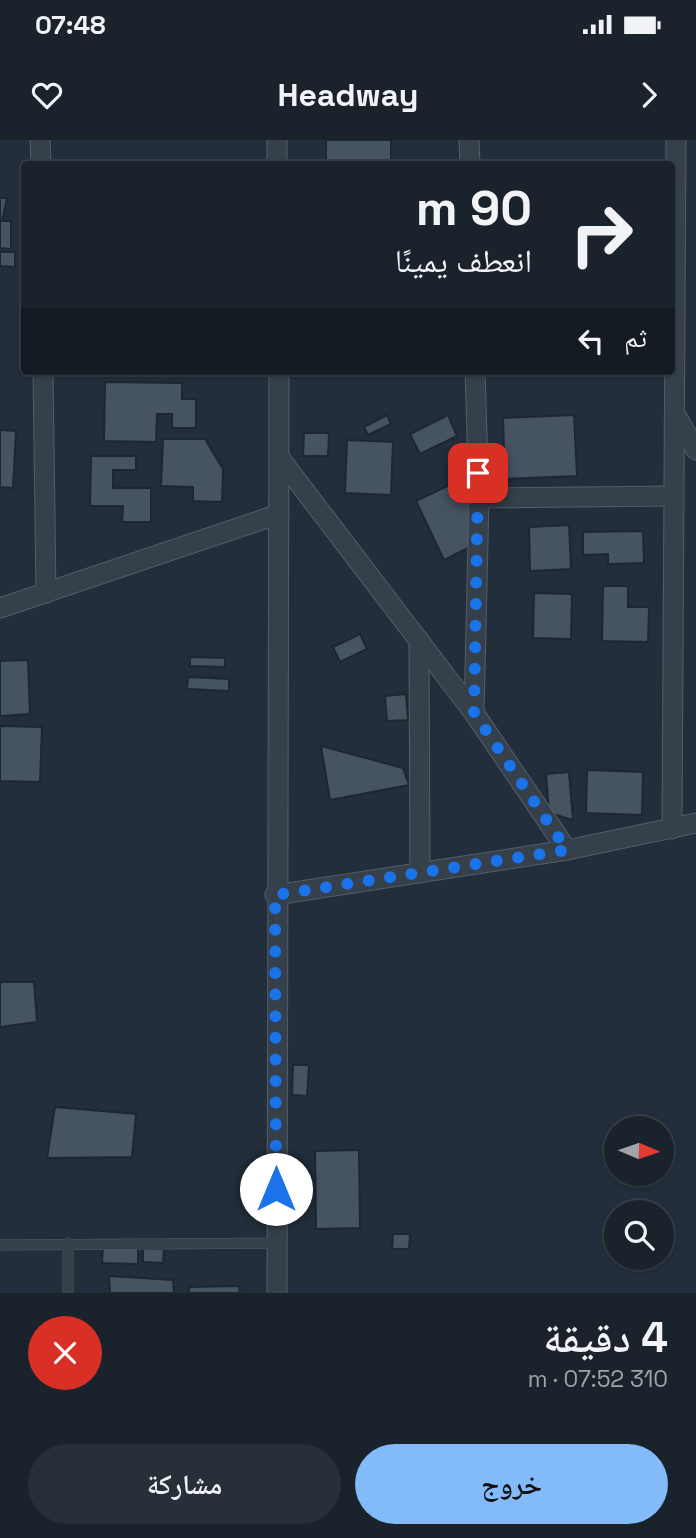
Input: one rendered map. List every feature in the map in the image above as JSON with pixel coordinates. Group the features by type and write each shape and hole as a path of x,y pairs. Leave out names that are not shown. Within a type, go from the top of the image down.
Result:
{"street":[{"path":"40,140 41,161"},
{"path":"277,140 277,161"},
{"path":"469,140 470,161"},
{"path":"675,276 676,140"},
{"path":"43,375 46,593"},
{"path":"276,1293 275,895 279,375"},
{"path":"474,713 479,498 475,375"},
{"path":"672,830 674,375"},
{"path":"674,413 696,450"},
{"path":"279,457 474,713 567,850"},
{"path":"479,498 674,496"},
{"path":"0,608 279,514"},
{"path":"419,640 420,872"},
{"path":"275,895 567,850 696,823"}],"lane":[{"path":"68,1243 68,1293"},
{"path":"0,1245 276,1243"}],"building":[{"path":"326,140 391,140 391,161 326,161"},
{"path":"0,198 7,198 2,221 11,221 11,249 0,248"},
{"path":"0,252 15,252 15,267 0,266"},
{"path":"105,382 182,383 182,399 196,399 196,428 172,428 172,414 157,414 156,442 104,441"},
{"path":"387,415 391,424 368,435 364,427"},
{"path":"448,415 457,436 420,454 410,434"},
{"path":"574,415 577,476 505,479 503,418"},
{"path":"0,430 16,431 13,488 0,487"},
{"path":"304,433 329,433 328,456 303,456"},
{"path":"163,439 205,439 223,469 222,502 193,501 193,487 161,486"},
{"path":"347,440 393,442 391,495 345,493"},
{"path":"91,456 136,456 136,470 113,470 113,488 151,488 151,522 122,522 123,506 90,506"},
{"path":"460,480 488,538 444,560 416,501"},
{"path":"569,525 571,569 530,571 529,527"},
{"path":"643,531 644,563 608,564 608,554 583,555 583,532"},
{"path":"603,586 628,586 628,607 649,607 648,642 602,641"},
{"path":"534,593 572,594 571,639 533,638"},
{"path":"360,634 367,649 340,662 333,647"},
{"path":"190,657 225,658 225,667 190,666"},
{"path":"28,660 30,714 0,716 0,661"},
{"path":"188,677 229,679 229,691 187,689"},
{"path":"406,694 408,720 387,721 385,696"},
{"path":"0,726 42,727 40,782 0,781"},
{"path":"321,746 403,768 409,785 330,800"},
{"path":"587,770 643,772 642,815 586,813"},
{"path":"569,772 573,820 549,813 546,774"},
{"path":"0,982 34,982 37,1022 0,1027"},
{"path":"293,1065 309,1065 307,1096 292,1095"},
{"path":"55,1107 136,1114 132,1157 47,1158"},
{"path":"359,1150 360,1228 316,1229 315,1151"},
{"path":"393,1234 410,1234 409,1249 392,1249"},
{"path":"103,1244 138,1245 138,1264 102,1263"},
{"path":"143,1249 164,1249 163,1263 143,1262"},
{"path":"109,1276 173,1280 174,1293 110,1293"},
{"path":"239,1286 240,1293 189,1293 189,1287"}],"route":[{"path":"276,1189 275,895 567,850 474,713 478,473"}]}
